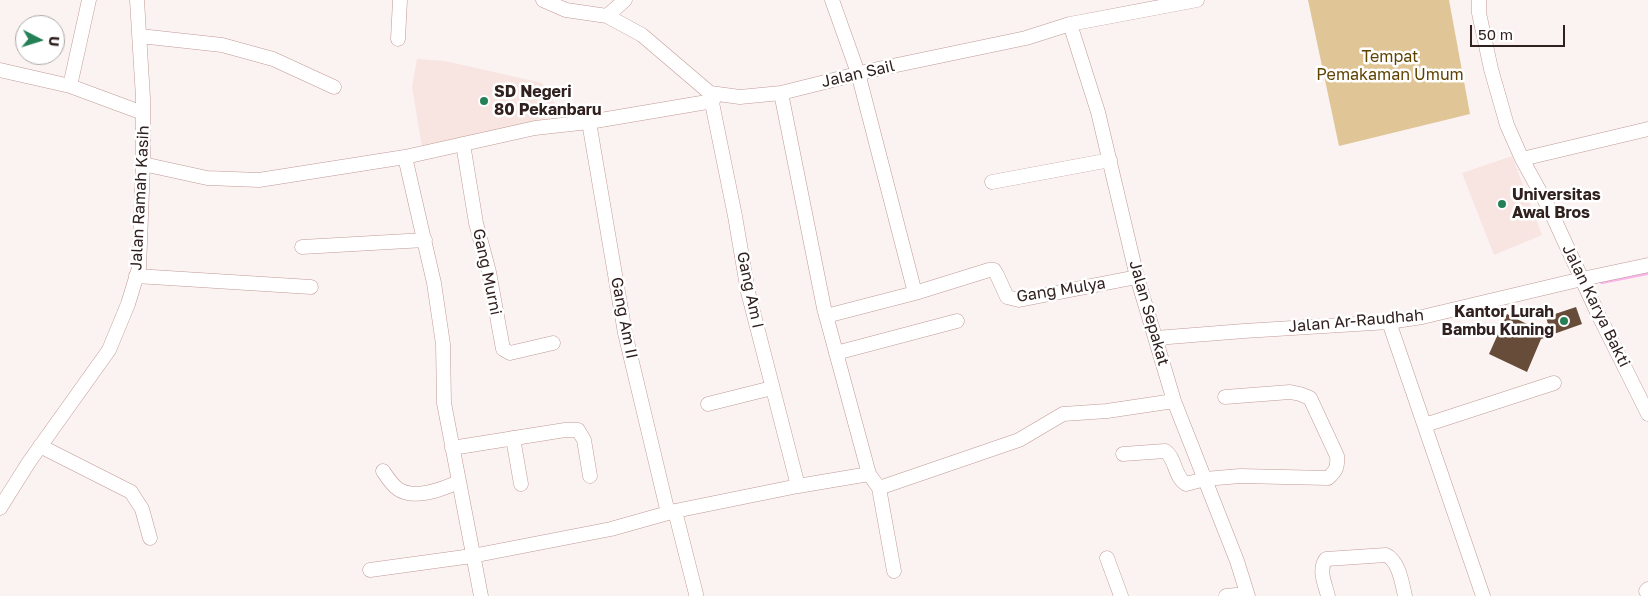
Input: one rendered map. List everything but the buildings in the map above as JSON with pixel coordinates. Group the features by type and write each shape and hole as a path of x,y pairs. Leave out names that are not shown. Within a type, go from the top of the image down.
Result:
{"street":[{"path":"70,86 89,0"},
{"name":"Jalan Ramah Kasih","path":"0,508 40,446 109,350 128,304 139,268 143,113 138,0"},
{"path":"398,39 400,0"},
{"path":"543,0 566,10 607,16 642,36 712,97"},
{"path":"607,16 626,0"},
{"path":"832,0 858,73 915,293"},
{"name":"Jalan Sail","path":"143,164 207,178 258,180 405,157 535,128 589,122 712,97 740,97 781,93 858,73 1026,38 1070,24 1197,0"},
{"name":"Jalan Karya Bakti","path":"1479,0 1479,13 1490,69 1507,125 1648,414"},
{"name":"Jalan Sepakat","path":"1070,24 1098,112 1137,277 1174,400 1238,561 1247,595"},
{"path":"140,36 222,45 273,59 334,87"},
{"path":"0,70 70,86 143,113"},
{"path":"781,93 826,316 868,474 879,488 894,571"},
{"name":"Gang Am I","path":"712,97 748,292 798,486"},
{"name":"Gang Am II","path":"589,122 625,333 671,512 696,594"},
{"path":"1522,159 1648,130"},
{"name":"Gang Murni","path":"463,144 476,223 489,272 503,349 510,353 553,344"},
{"path":"405,157 434,283 444,344 444,403 480,596"},
{"path":"992,182 1110,160"},
{"path":"302,246 425,240"},
{"name":"Jalan Ar-Raudhah","path":"1156,338 1390,322 1422,317 1648,265"},
{"name":"Gang Mulya","path":"826,316 915,293 989,270 994,270 998,275 1007,297 1019,300 1137,277"},
{"path":"136,276 311,287"},
{"path":"836,353 958,321"},
{"path":"1390,322 1483,596"},
{"path":"1425,425 1554,383"},
{"path":"708,404 772,388"},
{"path":"1123,454 1165,451 1168,453 1176,473 1183,483 1189,484 1205,479 1266,476 1328,478 1335,473 1338,466 1338,456 1310,398 1290,392 1224,397"},
{"path":"879,488 1019,440 1063,414 1108,411 1174,400"},
{"path":"452,448 565,430 578,430 584,440 590,476"},
{"path":"513,438 521,484"},
{"path":"40,446 131,492 142,509 150,538"},
{"path":"383,471 398,489 411,494 430,492 458,482"},
{"path":"370,570 472,556 611,529 671,512 868,474"},
{"path":"1328,596 1322,571 1322,563 1326,558 1386,555 1392,557 1396,564 1405,596"},
{"path":"1107,558 1121,596"},
{"path":"1226,596 1247,595"}],"shaded area":[{"name":"SD Negeri 80 Pekanbaru","path":"417,59 445,61 542,83 562,115 422,147 412,87"},
{"name":"Universitas Awal Bros","path":"1512,156 1542,235 1494,255 1462,173"}],"green space":[{"name":"Tempat Pemakaman Umum","path":"1308,0 1449,0 1470,114 1339,146"}],"waterway":[{"path":"1602,282 1648,273"}],"place":[{"name":"SD Negeri 80 Pekanbaru","path":"484,101"},
{"name":"Universitas Awal Bros","path":"1502,204"},
{"name":"Kantor Lurah Bambu Kuning","path":"1564,321"}]}
